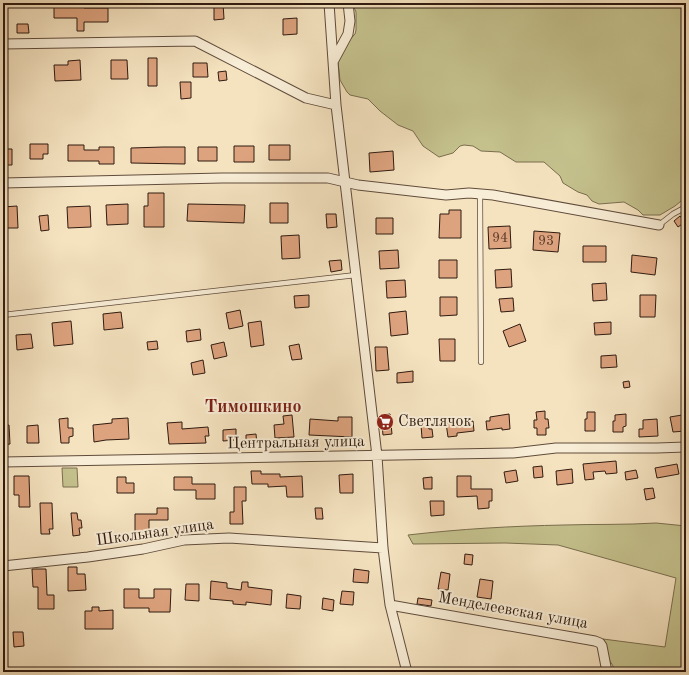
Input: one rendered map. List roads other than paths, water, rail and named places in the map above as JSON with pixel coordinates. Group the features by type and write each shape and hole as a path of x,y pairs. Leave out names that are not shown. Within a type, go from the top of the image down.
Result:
{"street":[{"path":"329,3 336,105 377,456 383,548 390,605 407,672"},
{"path":"334,61 348,34 350,21 348,3"},
{"path":"3,44 195,41 306,98 336,105"},
{"path":"3,183 222,178 328,178 358,185 446,195 480,194 659,225"},
{"name":"Центральная улица","path":"3,462 513,454 556,448 686,447"},
{"name":"Школьная улица","path":"3,566 88,557 143,549 184,540 206,538 383,548"},
{"name":"Менделеевская улица","path":"390,605 595,641 600,643 602,646 607,672"}],"lane":[{"path":"480,194 481,362"},
{"path":"659,225 673,214 686,207"},
{"path":"3,315 356,275"}],"place":[{"name":"Светлячок","path":"385,422"}],"district":[{"name":"Тимошкино","path":"253,407"}]}
